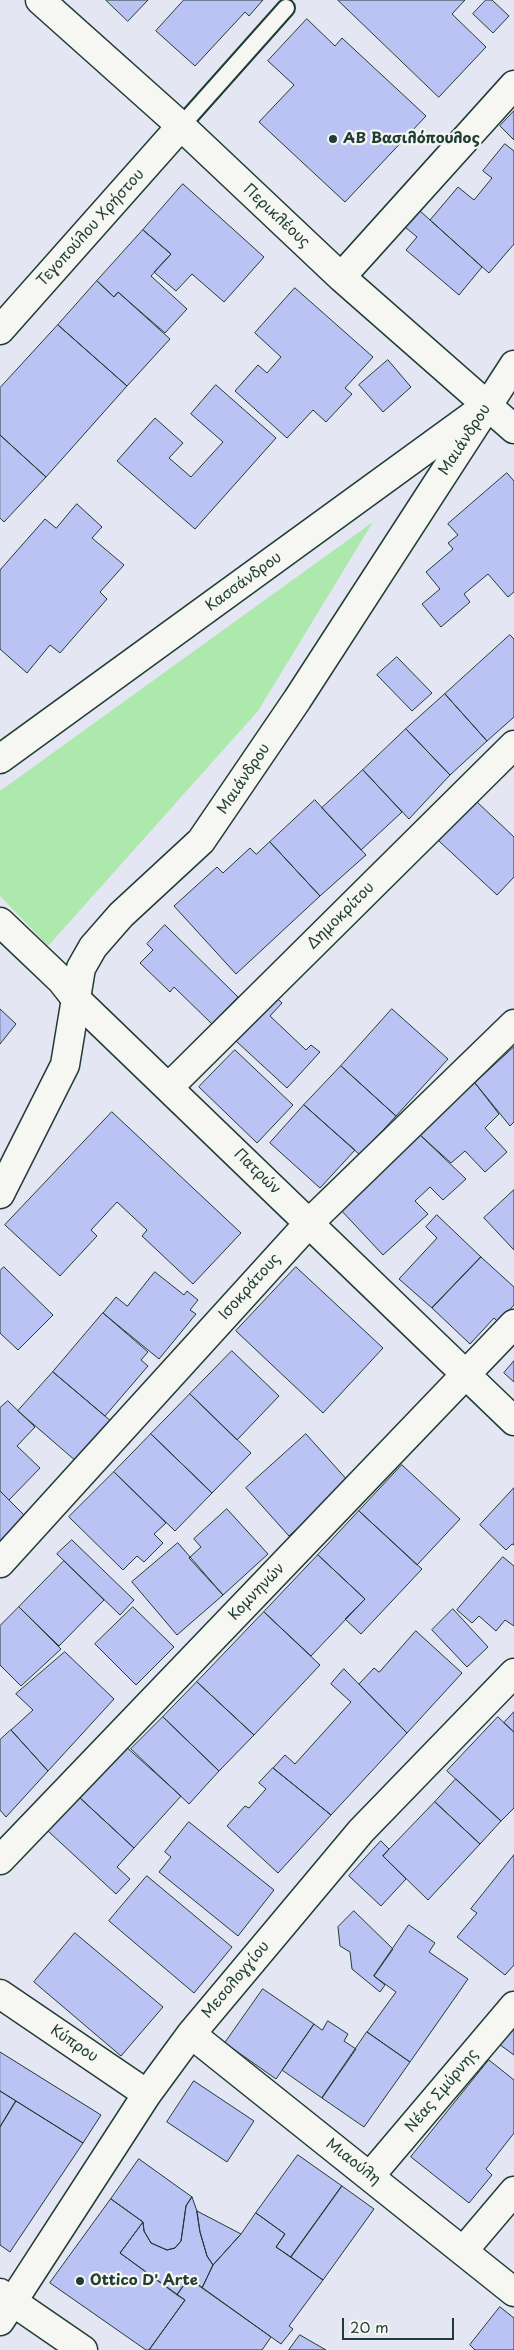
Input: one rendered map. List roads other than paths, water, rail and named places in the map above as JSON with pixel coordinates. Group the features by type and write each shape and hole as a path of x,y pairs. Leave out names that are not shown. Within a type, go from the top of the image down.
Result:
{"street":[{"name":"Περικλέους","path":"40,0 181,126 341,277 488,404 514,429"},
{"path":"341,277 514,85"},
{"name":"Τεγοπούλου Χρήστου","path":"0,330 181,126"},
{"name":"Μαιάνδρου","path":"0,1194 65,1065 81,968 93,947 121,915 202,840 297,700 514,365"},
{"name":"Κασσάνδρου","path":"2,755 488,404"},
{"name":"Δημοκρίτου","path":"168,1087 514,745"},
{"name":"Πατρών","path":"0,922 61,980 76,999 514,1422"},
{"name":"Ισοκράτους","path":"0,1563 309,1223 514,1024"},
{"name":"Κομνηνών","path":"0,1860 514,1324"},
{"name":"Μεσολογγίου","path":"4,2305 147,2094 191,2034 361,1831 514,1673"},
{"name":"Κύπρου","path":"0,1994 147,2094"},
{"name":"Νέας Σμύρνης","path":"370,2176 514,2006"},
{"name":"Μιαούλη","path":"191,2034 464,2250 514,2292"},
{"path":"464,2250 514,2191"},
{"path":"4,2305 83,2350"}],"lane":[{"path":"181,126 286,8"}],"place":[{"name":"ΑΒ Βασιλόπουλος","path":"333,139"},
{"name":"Ottico D' Arte","path":"80,2281"}]}
